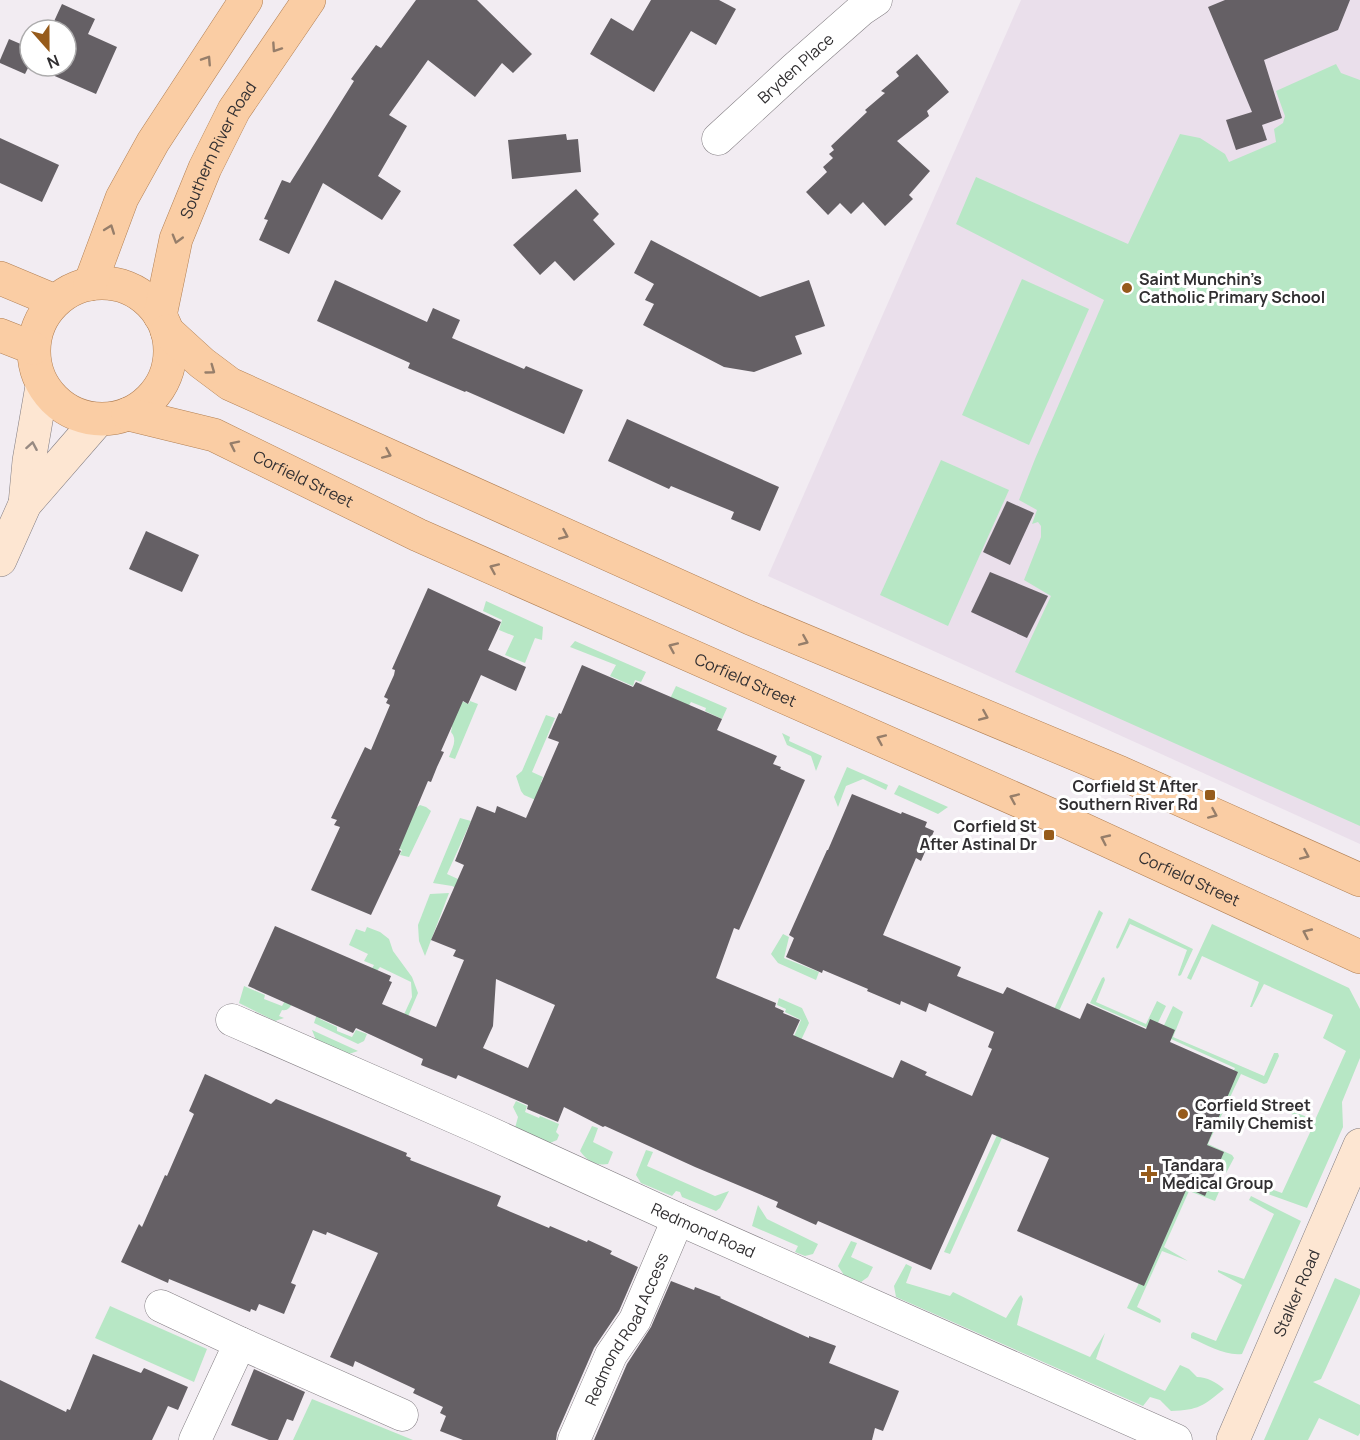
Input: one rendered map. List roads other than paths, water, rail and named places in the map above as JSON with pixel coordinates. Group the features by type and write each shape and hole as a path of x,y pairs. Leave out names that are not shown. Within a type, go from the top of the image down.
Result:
{"main road":[{"path":"90,284 116,212 127,189 153,142 246,0"},
{"name":"Southern River Road","path":"164,324 176,239 205,168 234,110 309,0"},
{"path":"0,278 55,301"},
{"path":"113,417 76,415 57,404 42,387 35,368 33,348 36,330 44,315 55,301 71,290 90,284 111,283 130,289 147,300 164,324 202,363 230,384 750,618 1121,773 1360,880"},
{"path":"25,504 113,417 145,404 158,389 167,371 170,351 164,324"},
{"path":"0,335 33,348"},
{"path":"0,560 25,504 29,461 42,387"},
{"name":"Corfield Street","path":"113,417 214,435 418,535 1067,822 1360,957"},
{"name":"Stalker Road","path":"1233,1440 1360,1144"}],"street":[{"name":"Bryden Place","path":"718,139 861,10 876,0"},
{"name":"Redmond Road","path":"232,1020 1176,1440"},
{"name":"Redmond Road Access","path":"574,1440 611,1355 635,1320 678,1219"},
{"path":"161,1306 402,1415"},
{"path":"195,1440 240,1343"}],"place":[{"name":"Saint Munchin’s Catholic Primary School","path":"1127,288"},
{"name":"Corfield St After Southern River Rd","path":"1210,795"},
{"name":"Corfield St After Astinal Dr","path":"1049,835"},
{"name":"Corfield Street Family Chemist","path":"1183,1114"},
{"name":"Tandara Medical Group","path":"1149,1174"}]}
